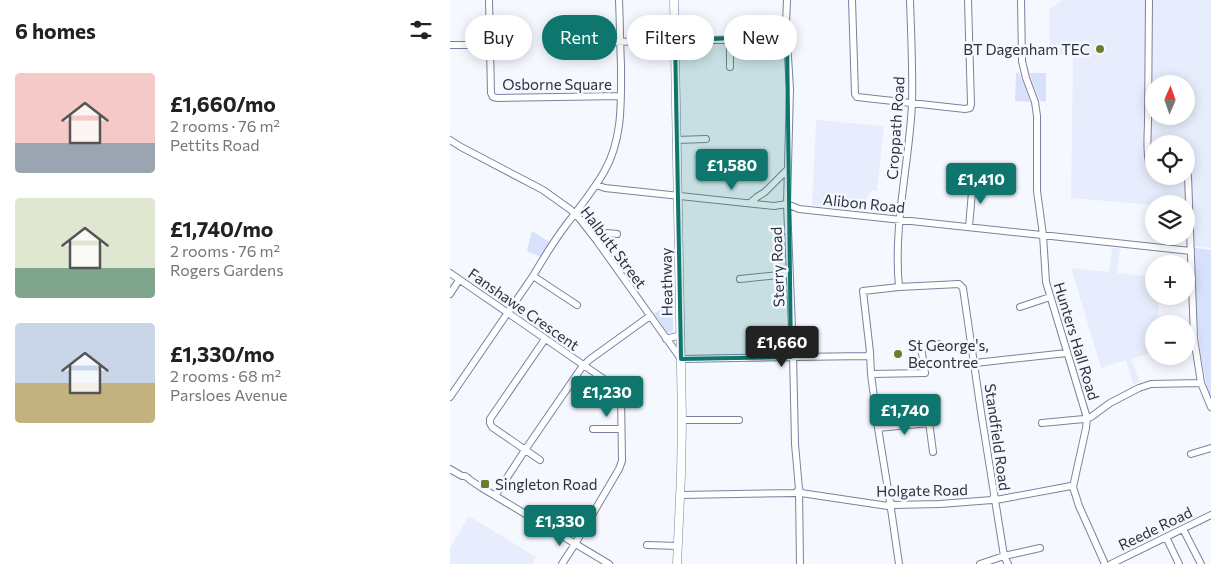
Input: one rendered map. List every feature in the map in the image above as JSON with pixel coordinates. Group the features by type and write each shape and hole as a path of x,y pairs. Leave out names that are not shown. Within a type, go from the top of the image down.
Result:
{"main road":[{"name":"Heathway","path":"674,0 674,15"},
{"name":"Heathway","path":"675,60 682,420 677,564"}],"street":[{"name":"Osborne Square","path":"489,0 489,15"},
{"name":"Osborne Square","path":"490,60 491,93 493,97 621,96 620,0"},
{"name":"Sterry Road","path":"786,15 787,0"},
{"path":"852,0 856,96 860,98 965,109 971,107 968,0"},
{"name":"Croppath Road","path":"899,287 897,257 912,104 910,0"},
{"name":"Hunters Hall Road","path":"1021,0 1022,61 1035,102 1037,116 1037,191 1043,235 1046,282 1087,418 1073,487"},
{"path":"1148,135 1149,0"},
{"path":"617,42 627,42"},
{"path":"450,45 465,45"},
{"path":"730,60 730,66"},
{"name":"Sterry Road","path":"788,60 790,90 786,204 800,564"},
{"path":"450,397 533,276 554,242 605,170 616,143 621,114 621,96"},
{"path":"676,140 706,139"},
{"name":"Halbutt Street","path":"450,140 550,194 575,214 597,241 681,359"},
{"path":"750,204 787,170"},
{"path":"969,227 973,180"},
{"name":"Alibon Road","path":"596,184 604,188 750,204 774,206 786,204 798,209 1191,251"},
{"path":"1188,185 1194,330 1201,383 1211,407"},
{"path":"597,241 607,233 617,234"},
{"name":"Fanshawe Crescent","path":"450,273 617,388 621,395 622,461 562,564"},
{"path":"740,279 789,274"},
{"path":"533,276 577,305"},
{"path":"450,294 460,280"},
{"name":"Standfield Road","path":"899,287 959,284 963,288 994,496 1004,556 1008,564"},
{"path":"899,287 863,291 878,428 899,564"},
{"path":"1020,307 1050,297"},
{"path":"495,496 582,367 650,316"},
{"path":"666,339 681,335"},
{"path":"540,460 492,427 490,419 545,339"},
{"path":"871,374 924,372 921,347 939,344"},
{"path":"681,359 791,357 793,353 795,357 868,356 870,352"},
{"path":"975,363 1067,353"},
{"path":"1042,423 1091,417 1110,403 1138,388 1151,384 1201,383"},
{"path":"926,399 933,452"},
{"path":"682,420 739,420"},
{"path":"878,428 929,423"},
{"path":"593,429 621,429"},
{"path":"1191,454 1211,448"},
{"path":"450,468 609,564"},
{"path":"1073,487 1079,506 1105,564"},
{"name":"Holgate Road","path":"680,495 796,493 798,489 801,493 888,506 890,502 893,505 940,504 992,500 994,496 996,500 1073,487"},
{"name":"Reede Road","path":"1111,564 1211,515"},
{"path":"1183,529 1201,564"},
{"path":"1166,537 1179,564"},
{"path":"647,545 678,546"},
{"path":"980,564 1004,556 1040,548"}],"highlighted area":[{"path":"787,35 791,357 681,359 675,41"}],"shaded area":[{"path":"1062,0 1211,0 1211,248 1192,246 1195,245 1195,195 1145,195 1145,204 1071,198 1073,55 1050,53 1049,10"},
{"path":"1016,73 1019,73 1030,102 1015,101"},
{"path":"1029,73 1046,73 1046,102 1040,101"},
{"path":"816,120 884,126 877,191 873,190 867,196 865,212 812,205"},
{"path":"532,231 551,243 541,257 527,251"},
{"path":"1112,248 1120,248 1117,273 1145,276 1145,305 1158,305 1159,315 1145,315 1145,355 1131,359 1140,382 1133,384 1126,360 1101,368 1071,268 1109,272"},
{"path":"1195,248 1211,250 1211,399 1200,349 1196,312"},
{"path":"667,307 673,307 673,329 671,333 667,332 654,313"},
{"path":"469,516 536,557 532,564 450,564 450,548"}],"place":[{"name":"BT Dagenham TEC","path":"1100,49"},
{"name":"St George's, Becontree","path":"898,354"},
{"name":"Singleton Road","path":"485,484"}]}
